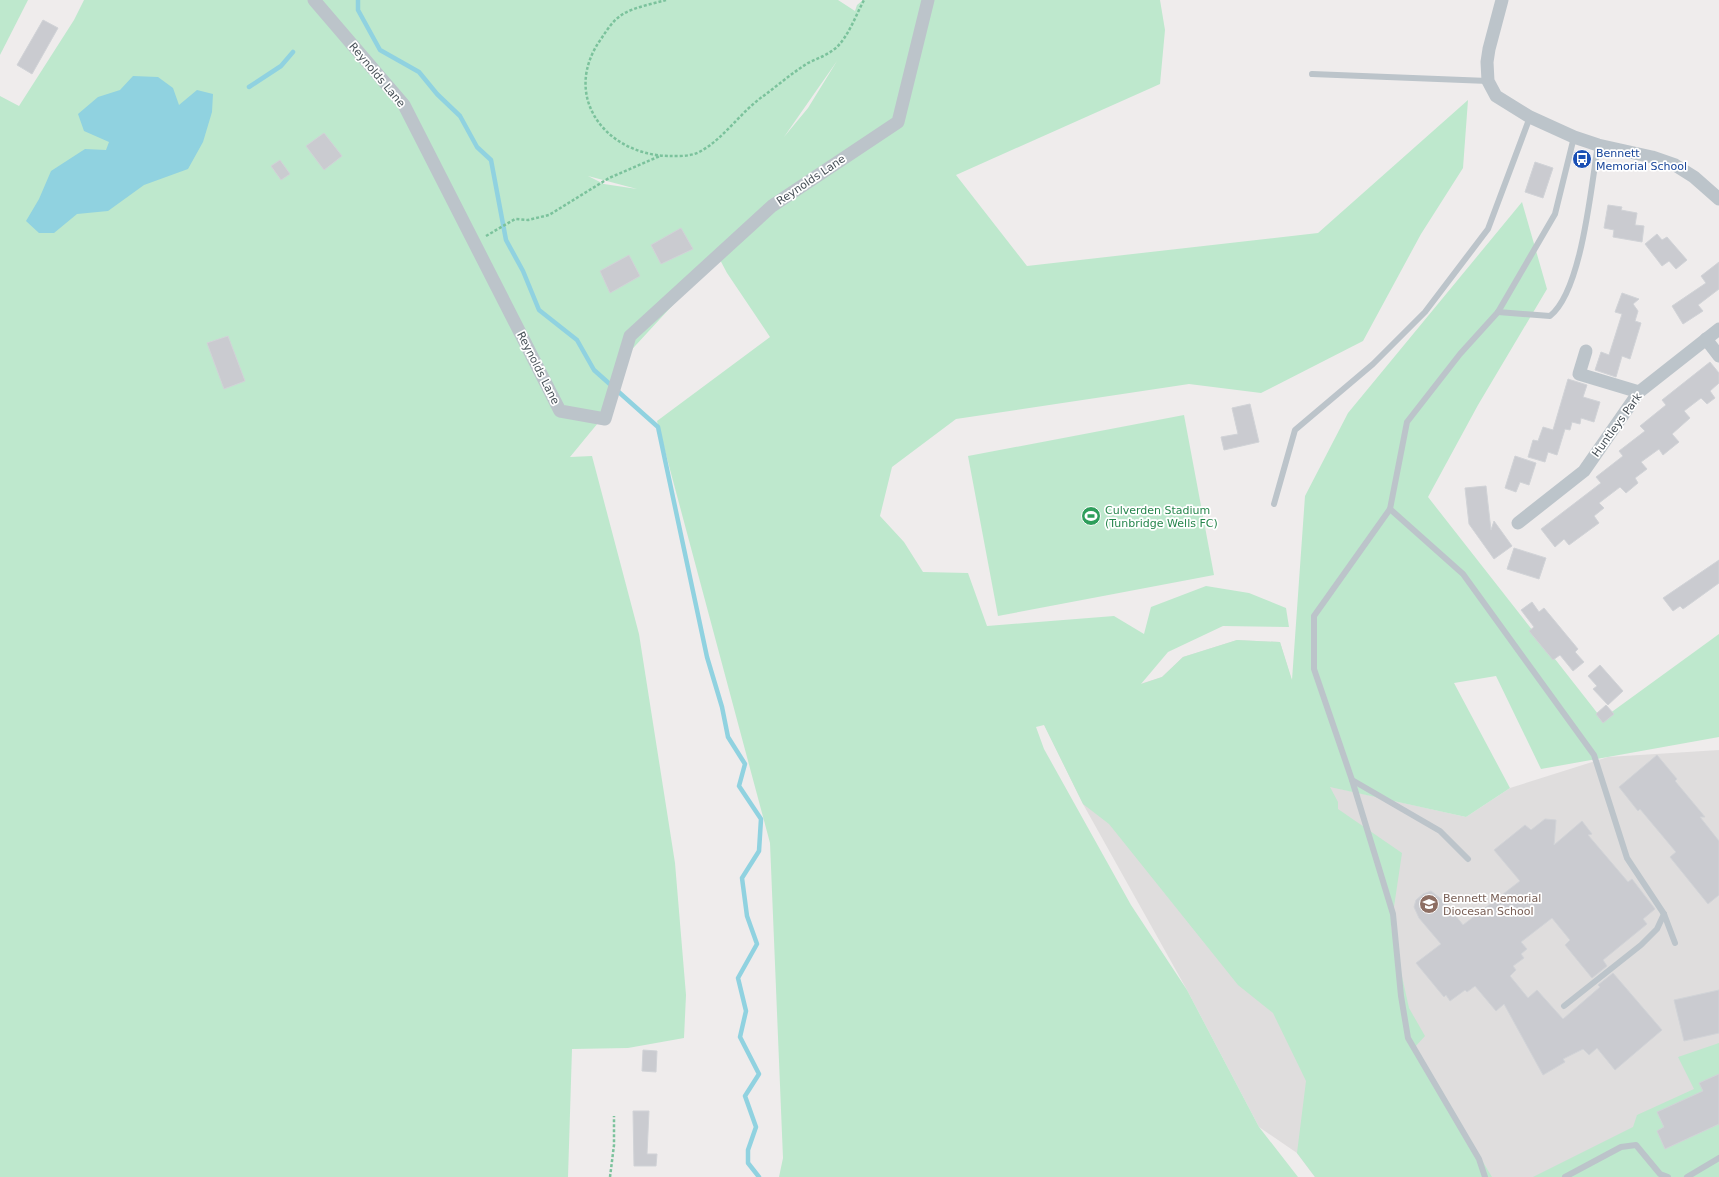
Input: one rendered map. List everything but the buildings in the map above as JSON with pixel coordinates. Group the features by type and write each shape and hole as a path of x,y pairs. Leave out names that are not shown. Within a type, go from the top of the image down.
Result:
{"street":[{"name":"Reynolds Lane","path":"314,0 404,105 560,411 605,419 630,336 772,206 898,122 928,0"},
{"path":"1502,0 1489,49 1487,73 1488,81 1496,96 1530,117 1574,137 1598,145 1652,157 1675,165 1694,177 1719,199"},
{"name":"Huntleys Park","path":"1518,523 1584,471 1639,392 1719,328"},
{"path":"1706,339 1719,356"},
{"path":"1586,351 1579,374 1639,392"}],"lane":[{"path":"1312,74 1488,81"},
{"path":"1274,504 1294,430 1374,364 1426,312 1488,229 1530,117"},
{"path":"1485,1177 1479,1159 1408,1038 1400,996 1393,914 1352,780 1314,669 1314,616 1390,509 1407,422 1460,354 1498,312 1555,214 1574,137"},
{"path":"1498,312 1550,316 1559,306 1575,272 1583,237 1598,145"},
{"path":"1390,509 1463,574 1594,755 1627,858 1664,914 1675,943"},
{"path":"1352,780 1440,831 1468,859"},
{"path":"1564,1006 1641,945 1657,929 1664,914"},
{"path":"1565,1177 1621,1147 1636,1146 1660,1174 1668,1177"},
{"path":"1687,1177 1719,1158"}],"path":[{"path":"666,0 637,8 623,14 611,25 592,51 586,71 586,90 593,115 603,130 629,147 642,153 661,156 681,156 700,152 739,119 754,103 808,63 824,57 838,46 864,0"},
{"path":"497,228 515,219 528,220 549,215 609,178 661,156"},
{"path":"610,1177 614,1145 614,1116"}],"shaded area":[{"name":"Bennett Memorial Diocesan School","path":"1237,640 1280,642 1315,756 1341,789 1466,817 1510,788 1608,757 1719,750 1719,1177 1315,1177 1297,1153 1259,1127 1187,990 1083,804 1040,716 1162,677 1183,657"}],"green space":[{"path":"0,0 28,0 0,55"},
{"path":"84,0 838,0 855,11 857,5 863,0 1160,0 1165,30 1160,84 956,175 1027,266 1318,233 1468,100 1463,168 1421,234 1363,341 1261,393 1189,384 956,419 892,467 880,516 904,542 923,572 968,573 987,626 1114,616 1144,634 1151,607 1206,586 1249,593 1286,608 1289,627 1223,626 1168,652 1141,684 1162,677 1183,657 1237,640 1280,642 1292,680 1305,496 1348,413 1522,202 1547,289 1478,405 1428,497 1602,719 1719,634 1719,737 1541,769 1496,676 1454,683 1510,788 1466,817 1330,787 1338,802 1338,809 1402,853 1391,927 1409,1008 1425,1036 1414,1048 1492,1177 1315,1177 1297,1153 1306,1081 1273,1013 1238,985 1109,824 1083,804 1044,725 1036,727 1044,749 1131,905 1187,990 1259,1127 1298,1177 779,1177 783,1158 770,843 657,421 770,337 727,273 718,256 624,358 607,412 570,457 592,456 639,634 675,863 686,995 684,1038 628,1048 572,1049 568,1177 0,1177 0,96 19,106 74,20","holes":["837,61 808,108 784,137","588,176 637,189 604,184"]},
{"name":"Culverden Stadium (Tunbridge Wells FC)","path":"1184,415 1214,575 998,616 968,456"},
{"path":"1719,1043 1719,1177 1533,1177 1633,1127 1637,1115 1694,1089 1678,1057"}],"water":[{"path":"133,76 158,77 173,88 179,105 197,90 213,94 212,112 203,142 188,169 144,185 108,211 77,214 54,233 39,233 26,221 39,199 51,171 85,149 106,150 109,142 84,131 78,114 98,97 120,90"}],"waterway":[{"path":"358,0 358,10 380,50 419,72 437,94 460,116 477,147 491,160 506,240 523,271 539,310 577,340 594,370 658,427 707,657 722,707 728,737 745,764 739,786 761,819 759,851 742,878 747,916 757,944 738,978 746,1011 740,1037 759,1074 745,1096 756,1127 748,1150 748,1163 759,1177"},
{"path":"249,87 281,66 293,52"}],"place":[{"name":"Bennett Memorial School","path":"1582,159"},
{"name":"Culverden Stadium (Tunbridge Wells FC)","path":"1091,516"},
{"name":"Bennett Memorial Diocesan School","path":"1429,904"}]}
